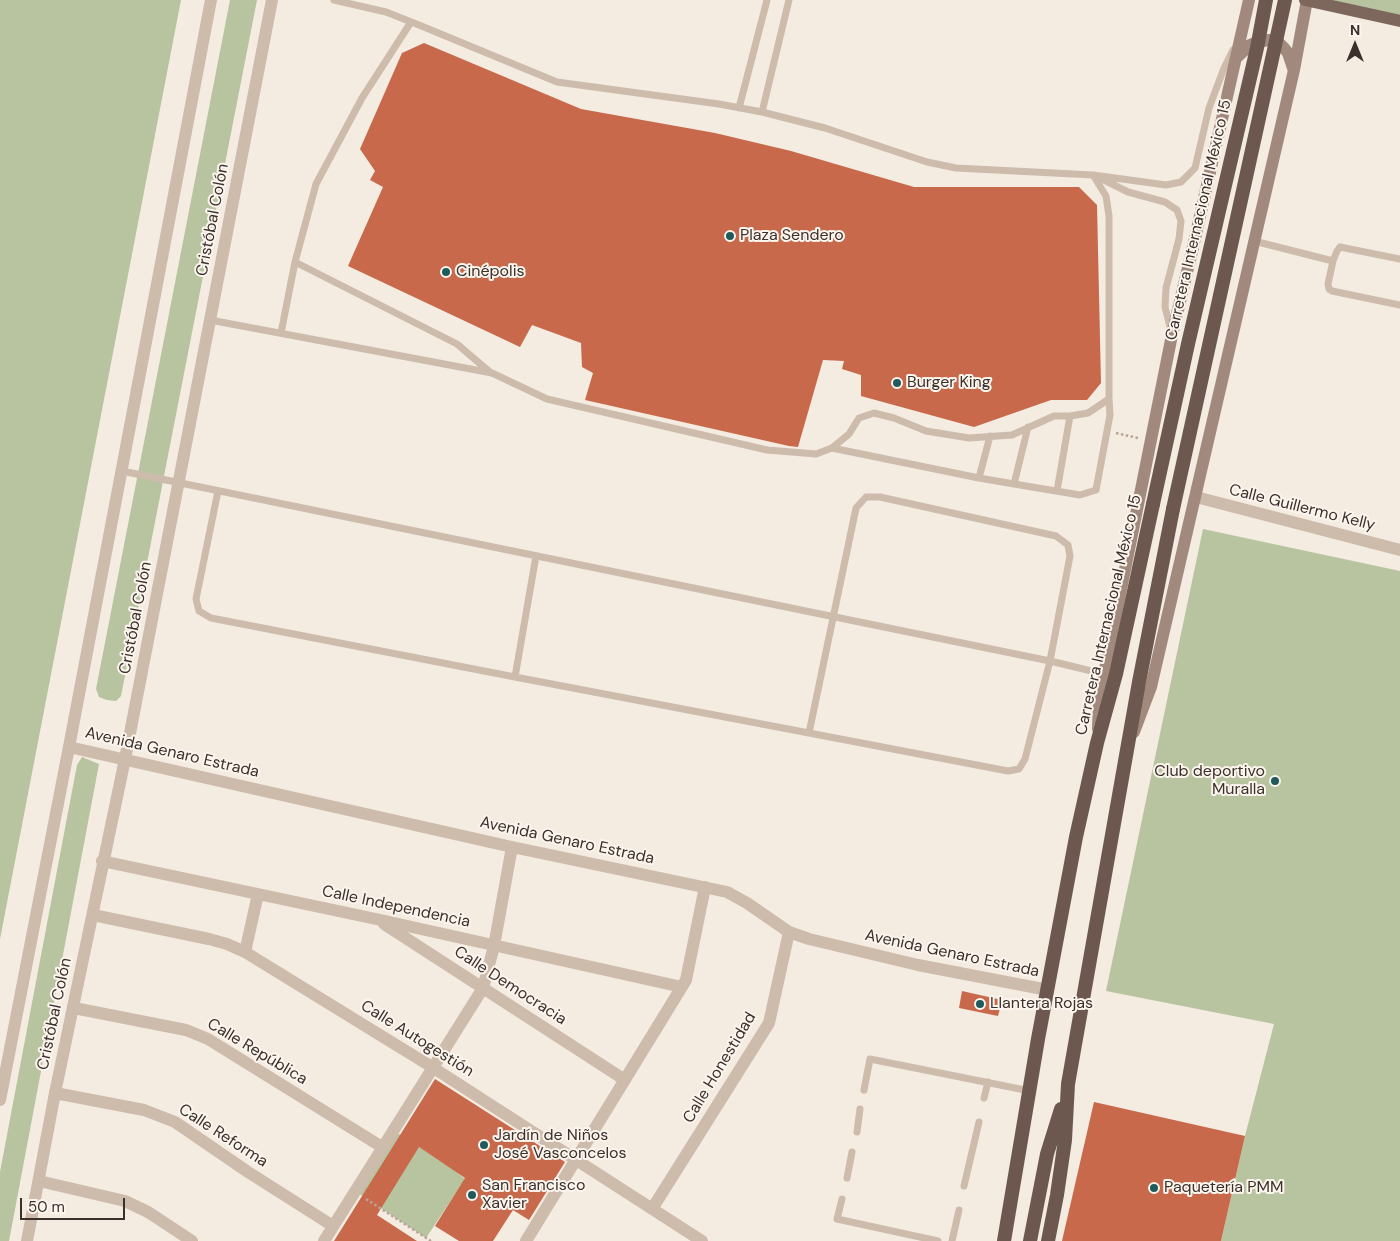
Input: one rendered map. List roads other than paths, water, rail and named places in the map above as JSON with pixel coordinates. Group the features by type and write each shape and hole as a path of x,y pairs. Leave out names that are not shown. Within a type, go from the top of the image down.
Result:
{"highway":[{"name":"Carretera Internacional México 15","path":"1004,1241 1076,837 1097,743 1116,674 1188,344 1255,58 1266,0"},
{"path":"1030,1240 1048,1154 1068,1084 1139,682 1173,509 1285,0"},
{"path":"1048,1241 1064,1140 1068,1084"}],"main road":[{"path":"1097,743 1099,699 1150,442 1172,335 1249,0"},
{"path":"1128,748 1151,687 1294,70 1306,0 1400,21"},
{"path":"1236,58 1250,45 1269,40 1280,44 1284,48 1288,53 1294,70"}],"street":[{"path":"0,1100 211,0"},
{"name":"Cristóbal Colón","path":"27,1241 55,1093 125,759 272,0"},
{"name":"Calle Guillermo Kelly","path":"1196,497 1400,550"},
{"name":"Avenida Genaro Estrada","path":"69,747 512,847 727,892 747,903 789,932 809,940 918,965 1048,990"},
{"path":"324,1241 483,988 494,946 512,847"},
{"name":"Calle Independencia","path":"102,862 376,919 682,987"},
{"path":"528,1240 686,980 705,887"},
{"path":"245,952 258,894"},
{"name":"Calle Autogestión","path":"92,915 209,939 245,952 432,1067 702,1241"},
{"name":"Calle Democracia","path":"376,919 625,1080"},
{"name":"Calle Honestidad","path":"652,1209 769,1023 789,932"},
{"name":"Calle República","path":"74,1008 186,1030 208,1039 382,1147"},
{"name":"Calle Reforma","path":"55,1093 144,1110 175,1122 248,1172 334,1226"},
{"path":"39,1181 125,1200 148,1212 192,1241"}],"lane":[{"path":"334,0 386,12 557,82 762,112 825,128 927,162 956,168 1094,175 1166,185 1181,182 1195,168 1209,108 1224,68 1241,34"},
{"path":"739,108 767,0"},
{"path":"762,112 789,0"},
{"path":"281,333 295,262 316,184 362,98 411,22"},
{"path":"1094,175 1128,192 1165,202 1177,210 1181,221 1179,239 1166,288 1165,307 1172,335"},
{"path":"832,448 979,478 1080,495 1096,490 1110,415 1108,216 1106,196 1094,175"},
{"path":"1254,241 1333,261"},
{"path":"1400,259 1340,247 1333,261 1328,284 1332,292 1400,305"},
{"path":"295,262 457,344 492,373 547,399 767,450 816,454 832,448 850,434 859,418 874,414 894,418 926,430 969,438 1012,435 1054,416 1088,413 1109,399"},
{"path":"210,320 492,373"},
{"path":"1057,491 1070,416"},
{"path":"1014,484 1028,427"},
{"path":"979,478 990,436"},
{"path":"122,471 1050,661 1104,674"},
{"path":"218,491 196,599 199,611 211,618 516,677 809,733 1008,771 1019,769 1025,759 1050,661 1070,556 1068,544 1056,536 880,497 866,497 856,508 809,733"},
{"path":"516,677 536,556"},
{"path":"864,1090 870,1059 1030,1091"},
{"path":"984,1098 988,1082"},
{"path":"857,1132 860,1109"},
{"path":"964,1186 979,1122"},
{"path":"847,1178 852,1152"},
{"path":"842,1199 837,1219 938,1241"},
{"path":"952,1241 959,1210"}],"place":[{"name":"Plaza Sendero","path":"730,236"},
{"name":"Cinépolis","path":"446,272"},
{"name":"Burger King","path":"897,383"},
{"name":"Club deportivo Muralla","path":"1275,781"},
{"name":"Llantera Rojas","path":"980,1004"},
{"name":"Jardín de Niños José Vasconcelos","path":"484,1145"},
{"name":"Paquetería PMM","path":"1154,1188"},
{"name":"San Francisco Xavier","path":"472,1195"}]}
